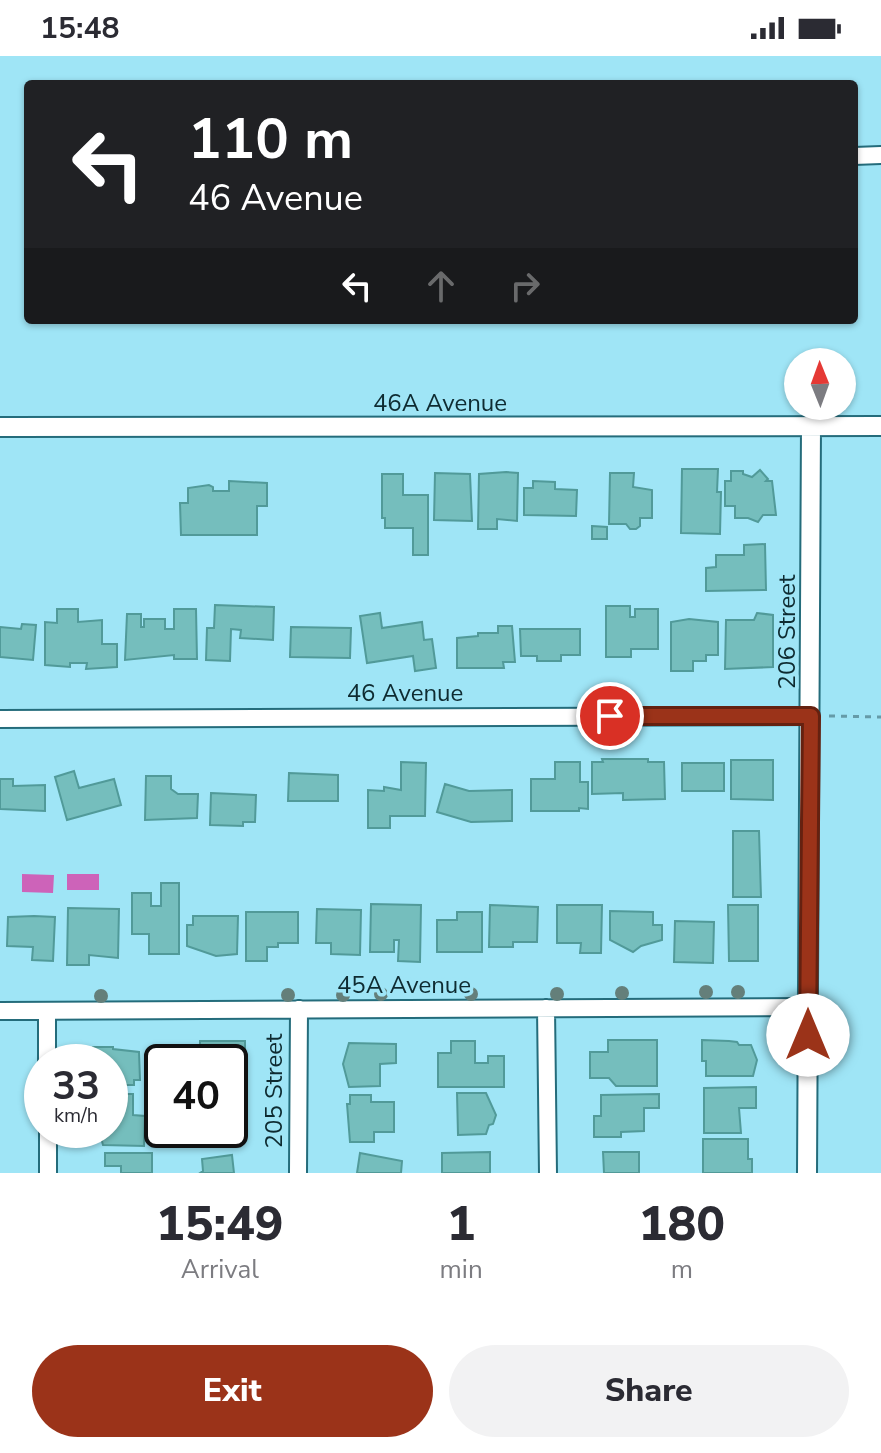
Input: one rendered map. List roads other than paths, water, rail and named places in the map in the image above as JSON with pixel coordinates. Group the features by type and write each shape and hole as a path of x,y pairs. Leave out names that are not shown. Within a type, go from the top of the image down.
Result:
{"street":[{"path":"858,156 881,155"},
{"name":"206 Street","path":"807,1173 811,426"},
{"name":"46A Avenue","path":"0,427 881,426"},
{"name":"46 Avenue","path":"0,719 811,716"},
{"name":"45A Avenue","path":"0,1011 808,1007"},
{"path":"546,1008 548,1173"},
{"name":"205 Street","path":"298,1173 299,1009"},
{"path":"47,1011 47,1044"},
{"path":"48,1148 48,1173"}]}
